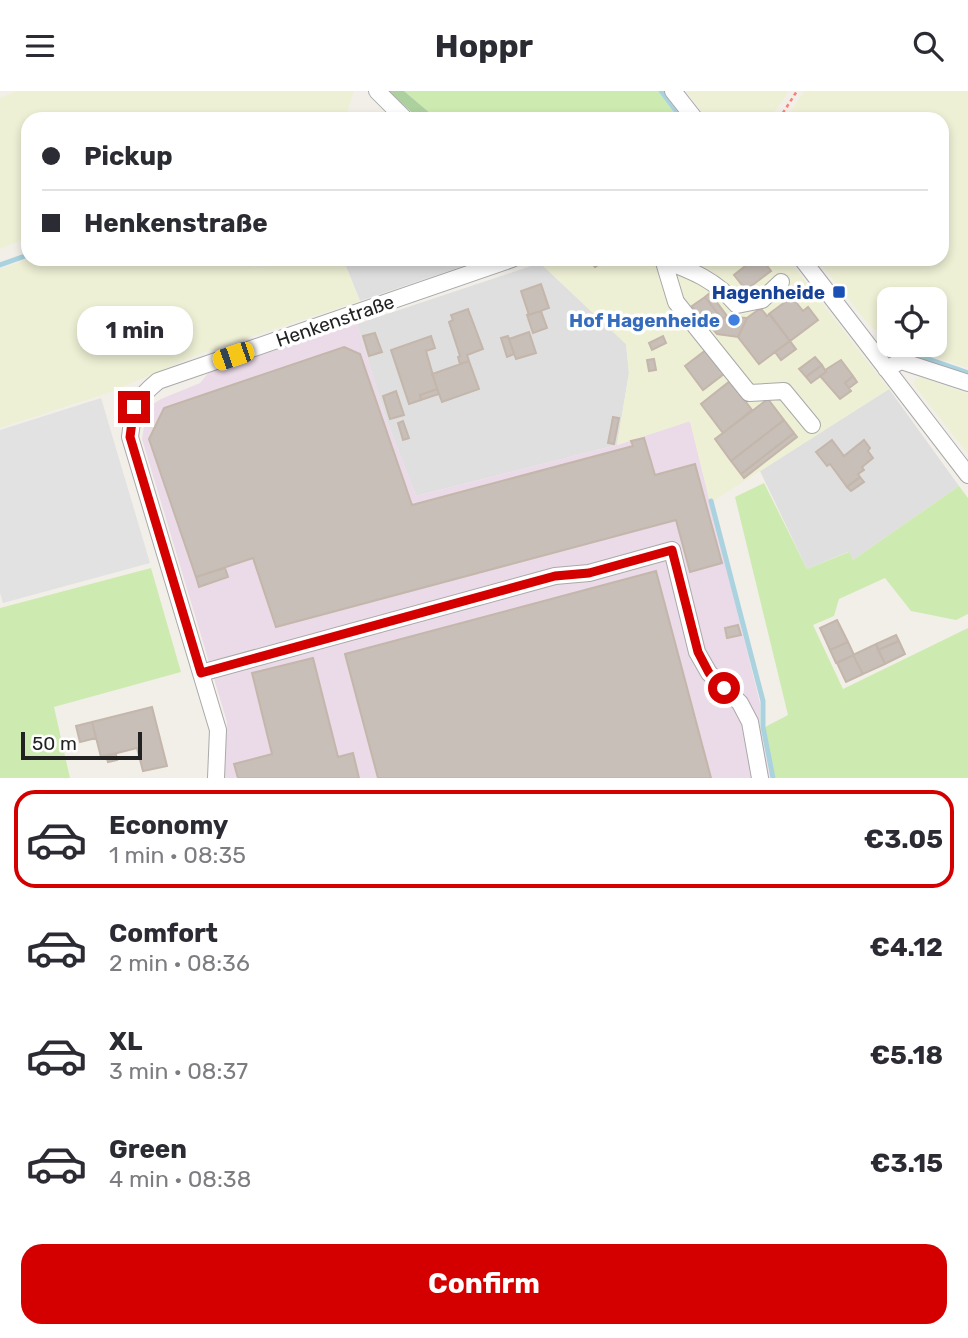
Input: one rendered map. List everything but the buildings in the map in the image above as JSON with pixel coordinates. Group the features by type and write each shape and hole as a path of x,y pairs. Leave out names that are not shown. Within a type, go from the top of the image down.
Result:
{"street":[{"path":"377,91 398,112"},
{"path":"673,91 690,112"},
{"name":"Henkenstraße","path":"216,778 218,730 130,437 134,407 143,393 158,381 492,266"},
{"path":"665,266 676,302 749,393 784,391 812,425"},
{"path":"681,266 722,288 737,305 762,300 782,282"},
{"path":"807,266 968,475"},
{"path":"887,369 901,361 968,383"},
{"path":"201,673 555,576 589,573 672,550 698,652 709,673 740,703 750,722 760,778"}],"path":[{"path":"784,112 797,91"}],"shaded area":[{"path":"346,266 463,266 360,301"},
{"path":"531,266 543,266 626,344 629,373 617,445 416,496 385,416 357,324"},
{"path":"357,324 385,416 416,496 617,445 690,421 760,703 760,726 770,778 223,778 227,722 142,439 147,408 161,399 200,383 210,371"},
{"path":"889,389 959,486 853,560 848,552 807,569 760,471"},
{"path":"101,398 150,563 3,603 0,593 0,430"}],"green space":[{"path":"16,91 354,91 347,112 21,112 21,241 0,249 0,98"},
{"path":"388,91 404,91 429,112 411,112"},
{"path":"404,91 658,91 674,112 429,112"},
{"path":"686,91 789,91 775,112 702,112"},
{"path":"804,91 968,91 968,368 934,357 947,357 947,287 877,287 877,331 823,266 949,266 949,112 790,112"},
{"path":"21,262 21,266 346,266 360,301 202,353 108,393 0,428 0,269"},
{"path":"543,266 793,266 889,389 710,503 690,421 617,445 629,373 626,344"},
{"path":"921,377 968,394 968,454 913,384 915,379"},
{"path":"764,483 807,569 849,552 853,560 959,486 968,498 968,614 956,620 911,611 885,578 839,599 834,616 813,625 843,689 968,628 968,778 775,778 765,727 788,715 735,497"},
{"path":"151,568 181,672 54,707 70,778 0,778 0,608"}],"waterway":[{"path":"661,91 677,112"},
{"path":"0,265 21,258"},
{"path":"922,357 968,373"},
{"path":"711,501 763,701 763,727 773,778"}],"place":[{"name":"Hagenheide","path":"839,292"},
{"name":"Hof Hagenheide","path":"734,320"}],"route":[{"path":"134,407 130,437 201,673 555,576 589,573 672,550 698,652 709,673 724,688"}]}
